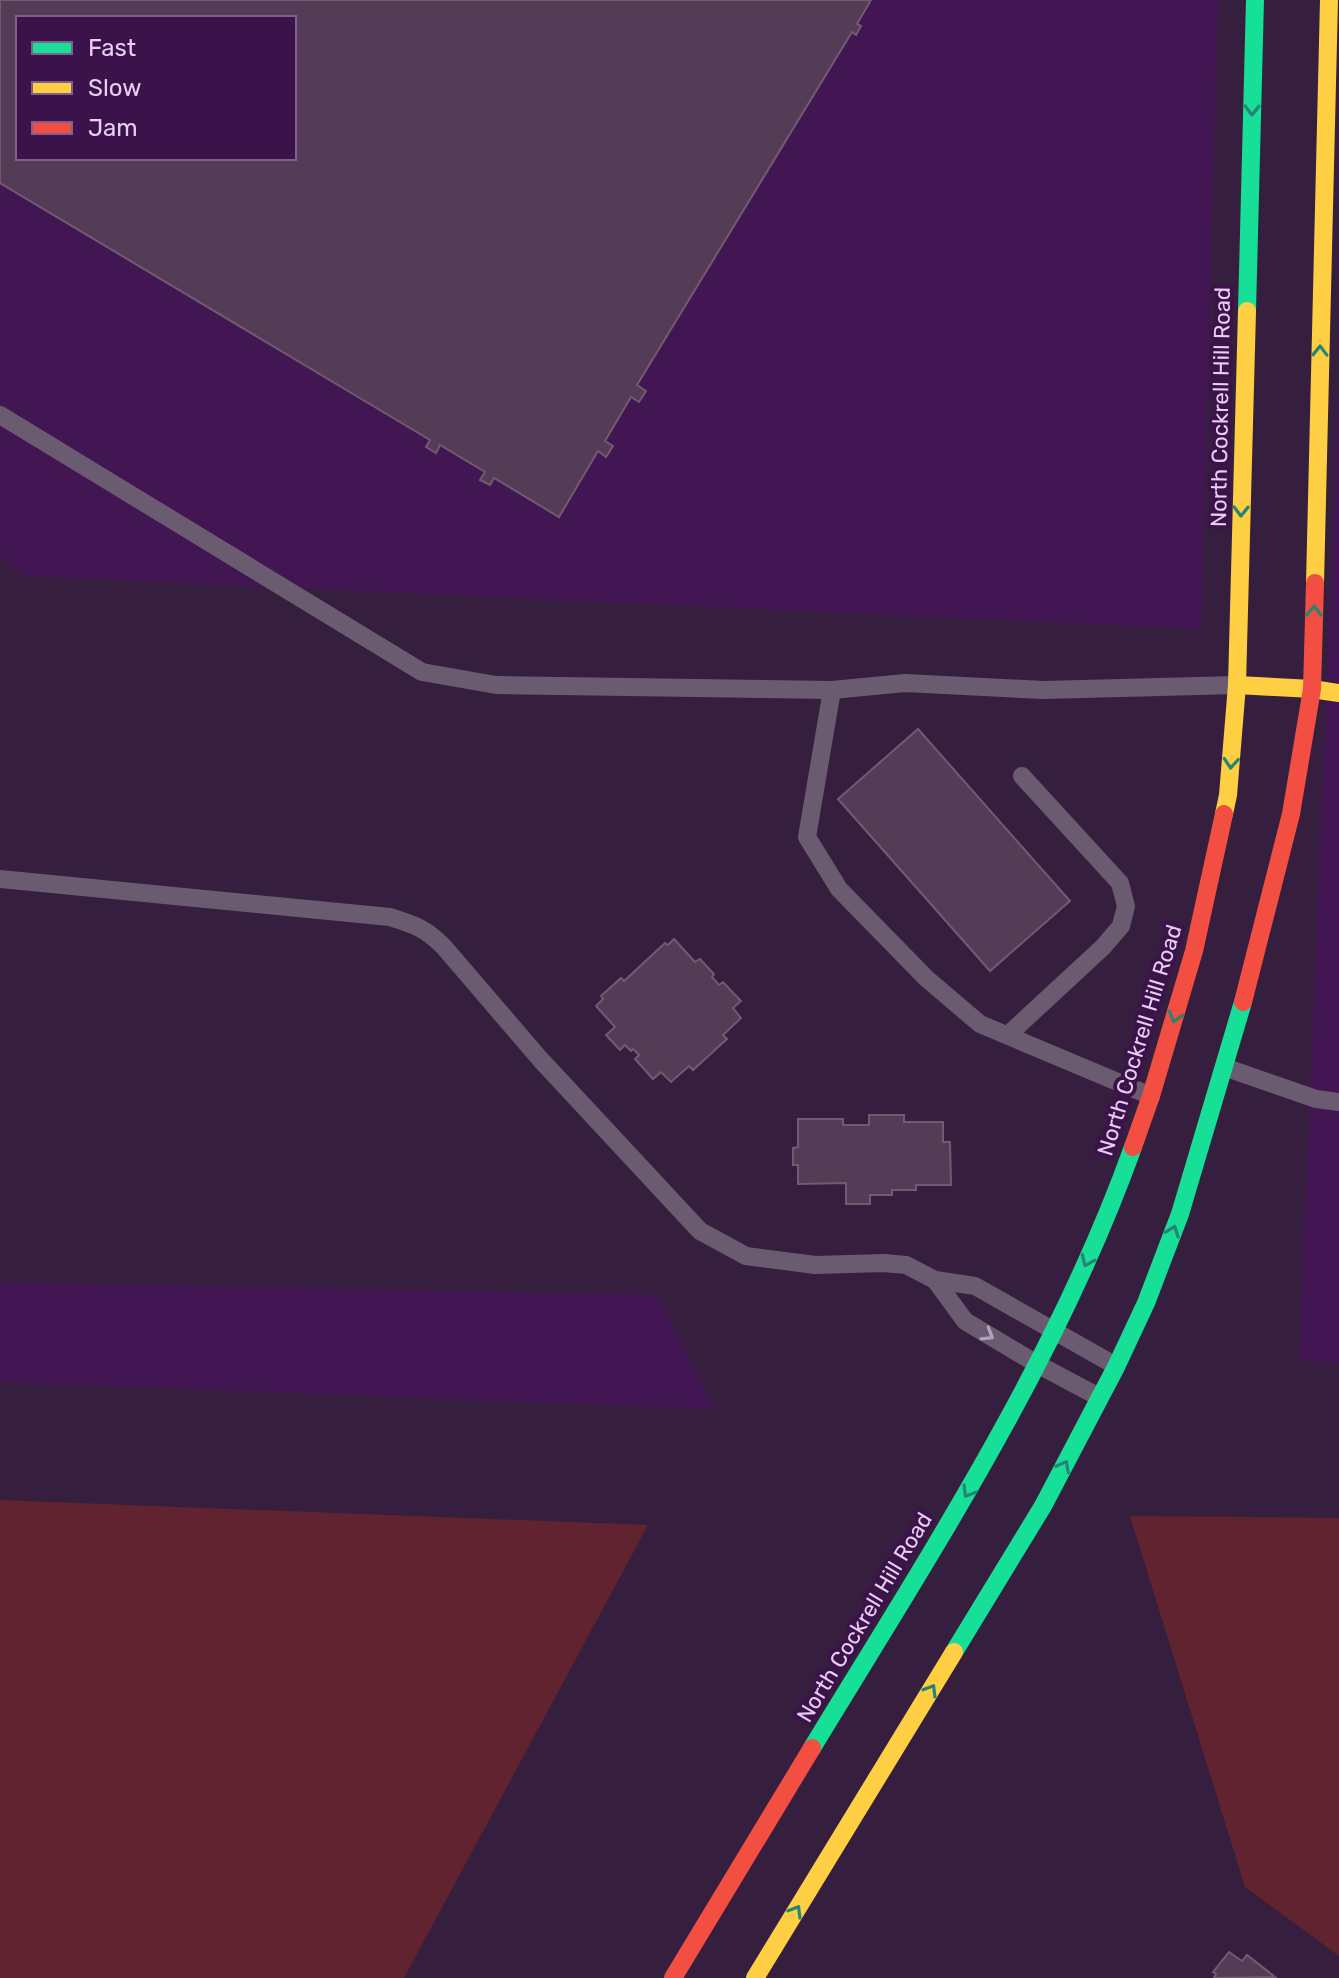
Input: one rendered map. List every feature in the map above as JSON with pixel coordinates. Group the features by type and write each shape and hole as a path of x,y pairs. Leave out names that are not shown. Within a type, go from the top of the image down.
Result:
{"main road":[{"name":"North Cockrell Hill Road","path":"673,1978 981,1471 1054,1331 1086,1266 1120,1183 1151,1096 1194,951 1228,795 1237,685 1255,0"},
{"path":"755,1978 1043,1506 1116,1367 1146,1303 1180,1214 1224,1067 1291,814 1312,689 1333,57 1329,0"},
{"path":"1237,685 1339,693"}],"lane":[{"path":"0,415 422,672 496,685 832,690 905,683 1043,690 1237,685"},
{"path":"832,690 807,837 839,889 926,978 980,1024 1151,1096"},
{"path":"1008,1035 1103,947 1121,926 1126,906 1120,883 1022,776"},
{"path":"0,879 390,917 412,924 429,932 444,947 540,1059 700,1231 746,1256 815,1265 906,1265 935,1280 975,1286 1116,1367"},
{"path":"1224,1067 1316,1099 1339,1102"},
{"path":"935,1280 965,1321 1100,1398"}],"shaded area":[{"path":"0,0 1218,0 1201,629 26,576 0,559"},
{"path":"1339,378 1339,1362 1299,1361"},
{"path":"0,1282 657,1295 715,1409 0,1382"},
{"path":"0,1500 648,1525 404,1978 0,1978"},
{"path":"1130,1516 1339,1518 1339,1956 1245,1887"}],"building":[{"path":"0,0 871,0 857,24 861,26 856,35 852,32 637,385 646,391 639,402 631,397 605,441 613,446 606,457 598,451 559,517 494,478 490,485 480,480 485,472 440,445 436,453 426,447 430,440 0,183"},
{"path":"918,729 1070,901 990,971 838,799"},
{"path":"674,939 695,962 700,959 714,974 712,977 719,985 723,982 741,1001 733,1008 741,1018 723,1035 727,1039 693,1070 689,1066 671,1082 661,1072 653,1079 635,1059 639,1055 633,1049 631,1051 625,1045 620,1050 606,1035 615,1027 596,1006 603,999 601,996 621,978 624,981 665,943 668,945"},
{"path":"869,1115 904,1115 904,1122 943,1122 943,1142 950,1142 951,1185 916,1185 916,1190 892,1190 892,1195 870,1195 870,1204 846,1204 846,1183 798,1184 798,1165 793,1165 793,1148 798,1147 798,1119 843,1119 843,1125 869,1125"},
{"path":"1229,1952 1242,1961 1247,1955 1275,1977 1214,1978 1216,1974 1213,1972"}],"traffic: fast":[{"path":"1247,311 1255,0"},
{"path":"954,1652 1043,1506 1146,1303 1180,1214 1243,1002"},
{"path":"812,1748 945,1529 1029,1380 1102,1227 1133,1147"}],"traffic: slow":[{"path":"1315,583 1329,0"},
{"path":"1224,814 1237,685 1247,311"},
{"path":"1237,685 1339,693"},
{"path":"755,1978 954,1652"}],"traffic: jam":[{"path":"1243,1002 1291,814 1312,689 1315,583"},
{"path":"1133,1147 1194,951 1224,814"},
{"path":"673,1978 812,1748"}]}
